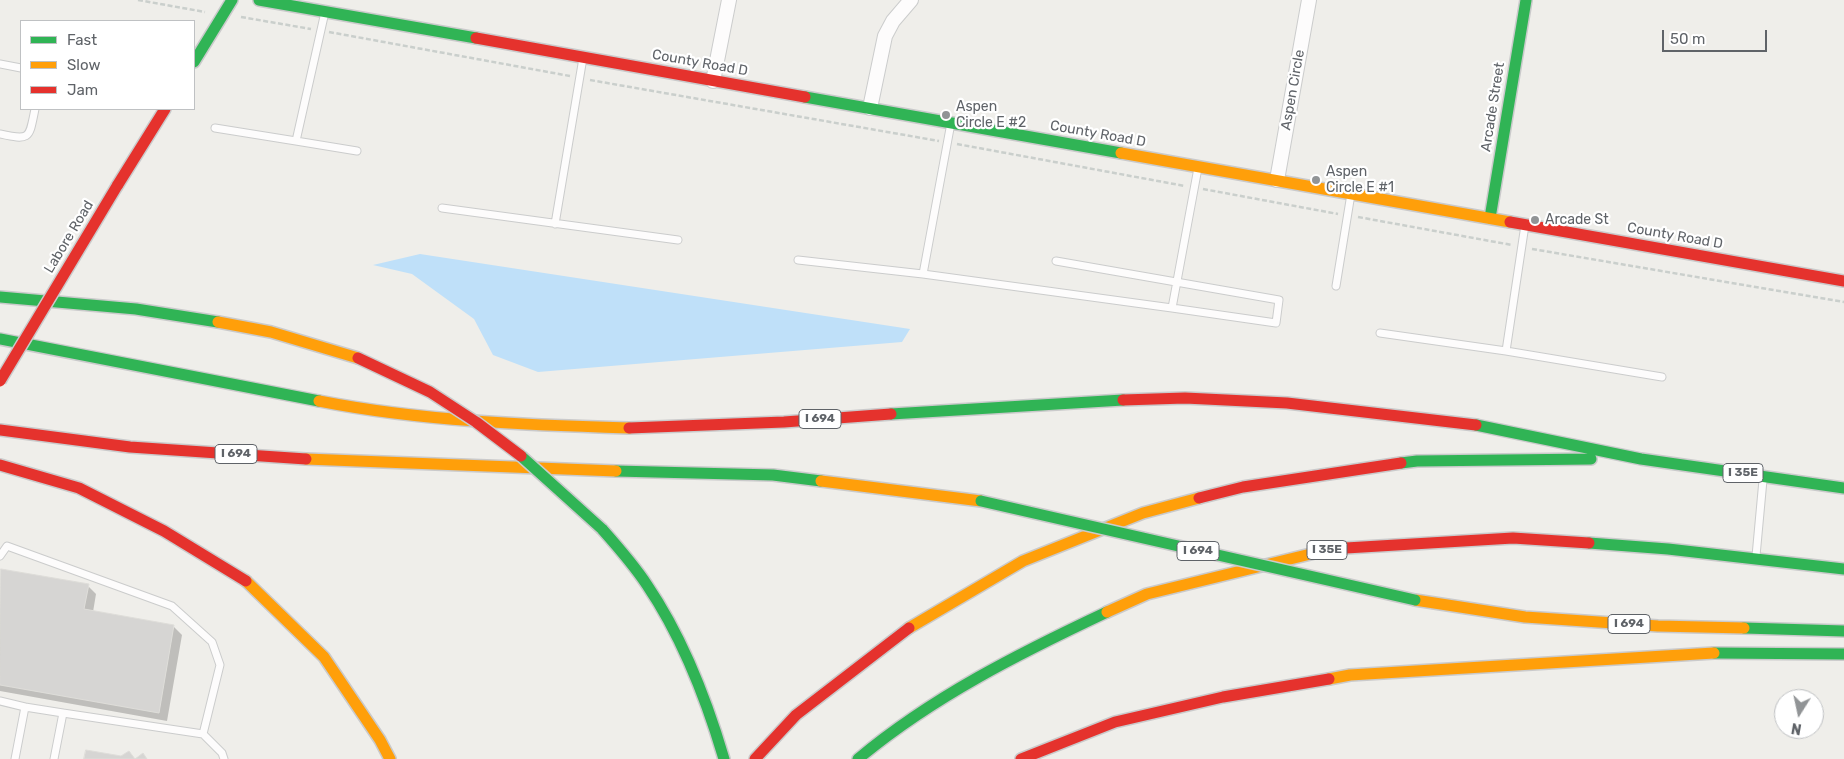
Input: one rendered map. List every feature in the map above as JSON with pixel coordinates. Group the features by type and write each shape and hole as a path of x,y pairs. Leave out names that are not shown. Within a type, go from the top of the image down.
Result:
{"main road":[{"path":"195,60 232,0"},
{"name":"County Road D","path":"259,0 1844,281"},
{"name":"Arcade Street","path":"1490,218 1526,0"},
{"name":"Labore Road","path":"0,381 164,110"},
{"path":"0,297 158,311 309,340 358,358 429,392 504,441 559,487 602,530 632,564 659,606 686,655 710,716 724,759"},
{"name":"I 694","path":"0,339 323,402 427,416 550,426 650,429 803,421 1076,401 1185,398 1287,403 1458,421 1641,458"},
{"name":"I 694","path":"0,430 130,447 354,462 498,468 773,475 981,501 1415,600 1535,618 1658,626 1844,631"},
{"name":"I 35E","path":"755,759 796,715 909,628 1023,562 1143,513 1243,487 1416,461 1641,458 1844,488"},
{"path":"0,465 79,488 164,531 242,577 324,657 380,740 390,759"},
{"name":"I 35E","path":"858,759 895,728 1025,651 1147,594 1330,549 1513,538 1668,550 1844,568"},
{"path":"1021,759 1115,722 1223,697 1350,675 1710,654 1844,654"}],"street":[{"path":"713,80 729,0"},
{"path":"870,108 885,36 893,21 911,0"},
{"name":"Aspen Circle","path":"1277,180 1309,0"}],"lane":[{"path":"296,141 326,12"},
{"path":"556,224 583,58"},
{"path":"0,64 20,68"},
{"path":"0,134 22,139 27,137 30,132 34,110"},
{"path":"923,274 951,123"},
{"path":"215,128 357,151"},
{"path":"1172,308 1198,166"},
{"path":"1336,286 1352,194"},
{"path":"442,208 678,240"},
{"path":"1506,351 1526,224"},
{"path":"798,260 923,274 1276,323 1279,300 1056,261"},
{"path":"1380,333 1506,351 1662,377"},
{"path":"1756,559 1764,476"},
{"path":"0,556 7,546 172,606 212,642 220,666 203,734"},
{"path":"0,702 203,734 222,752 224,759"},
{"path":"14,759 25,707"},
{"path":"54,759 63,713"}],"path":[{"path":"138,0 321,31 1522,247 1844,302"}],"water":[{"path":"420,254 910,329 902,342 538,372 493,355 474,319 412,274 373,265"}],"building":[{"path":"1,569 89,584 84,609 174,625 159,713 0,685"},
{"path":"86,750 121,756 129,751 135,759 84,759"},
{"path":"143,753 147,759 135,759"}],"traffic: fast":[{"path":"195,60 232,0"},
{"path":"259,0 476,38"},
{"path":"1490,218 1526,0"},
{"path":"805,97 1121,153"},
{"path":"0,297 136,309 218,322"},
{"path":"0,339 319,401"},
{"path":"891,414 1123,400"},
{"path":"1476,425 1641,459 1844,488"},
{"path":"521,456 602,529"},
{"path":"1401,463 1417,461 1591,459"},
{"path":"616,471 773,475 821,481"},
{"path":"981,501 1415,600"},
{"path":"602,529 626,556 642,578 672,626 701,691 724,759"},
{"path":"1589,543 1668,549 1844,569"},
{"path":"858,759 886,737 946,696 1009,660 1107,612"},
{"path":"1744,628 1844,631"},
{"path":"1714,653 1844,654"}],"traffic: slow":[{"path":"1121,153 1510,222"},
{"path":"218,322 271,332 358,358"},
{"path":"319,401 435,418 629,428"},
{"path":"306,459 616,471"},
{"path":"821,481 981,501"},
{"path":"909,628 1023,561 1143,513 1199,498"},
{"path":"1107,612 1147,594 1331,549 1346,548"},
{"path":"246,581 324,657 380,740 390,759"},
{"path":"1415,600 1525,617 1658,626 1744,628"},
{"path":"1329,679 1350,675 1714,653"}],"traffic: jam":[{"path":"476,38 805,97"},
{"path":"117,186 164,110"},
{"path":"0,381 117,186"},
{"path":"1510,222 1844,281"},
{"path":"358,358 430,392 476,422 521,456"},
{"path":"1123,400 1185,398 1287,403 1476,425"},
{"path":"629,428 784,422 891,414"},
{"path":"0,430 130,447 306,459"},
{"path":"1199,498 1243,487 1401,463"},
{"path":"0,465 79,488 164,531 246,581"},
{"path":"1346,548 1513,538 1589,543"},
{"path":"755,759 796,715 909,628"},
{"path":"1021,759 1115,722 1223,697 1329,679"}],"place":[{"name":"Aspen Circle E #2","path":"946,115"},
{"name":"Aspen Circle E #1","path":"1316,180"},
{"name":"Arcade St","path":"1535,220"}]}
